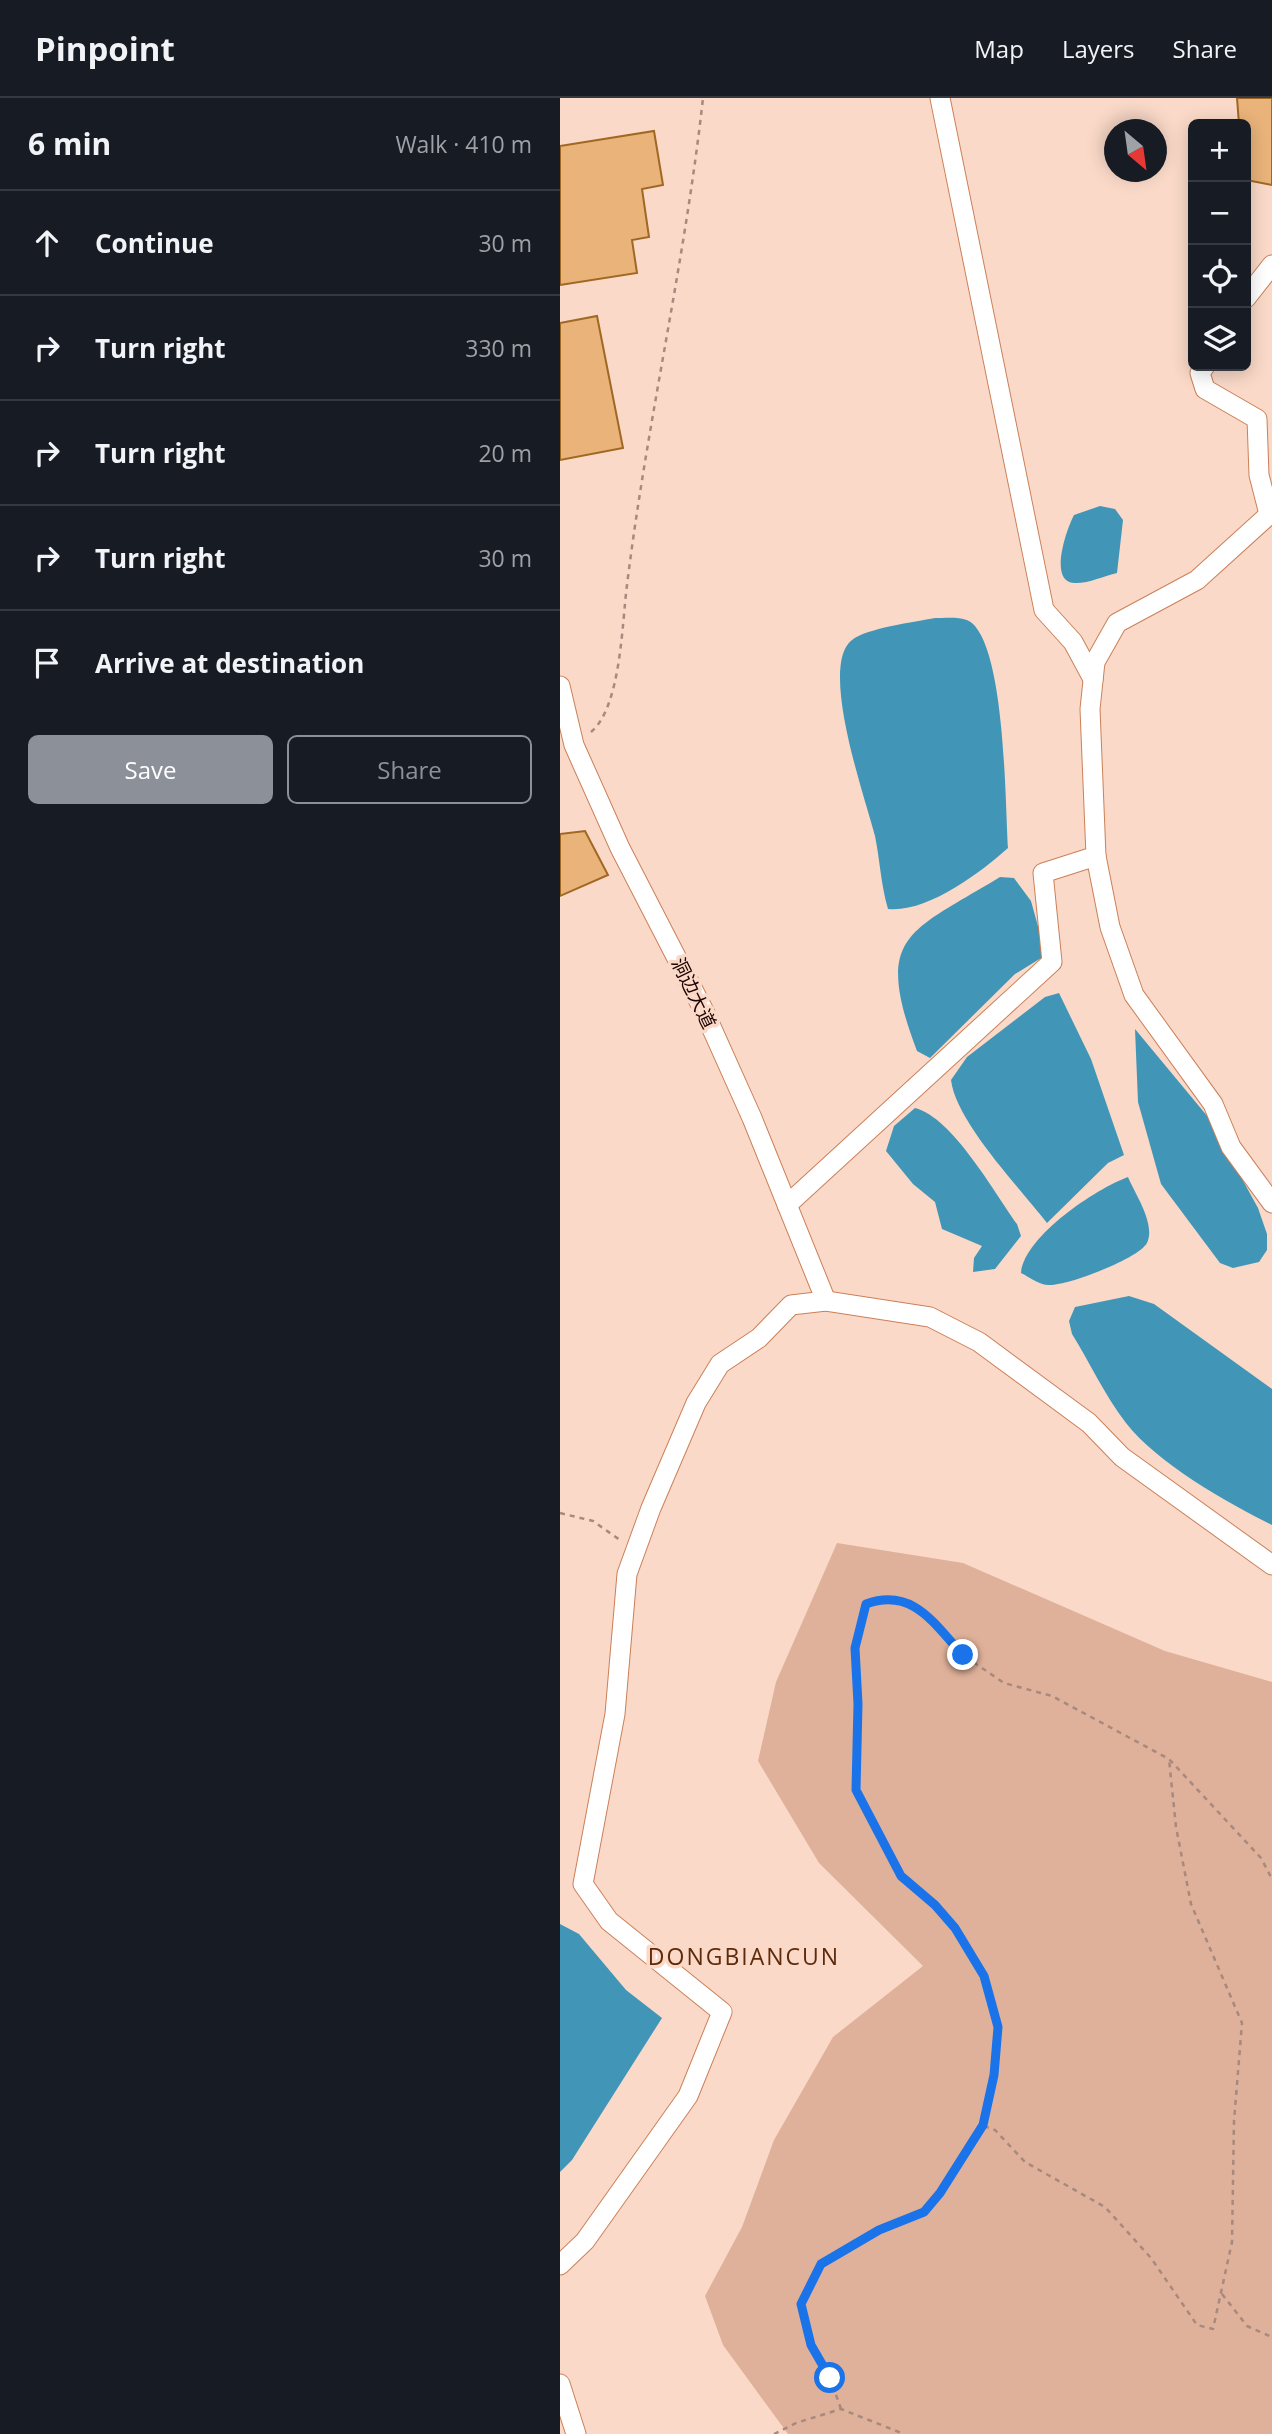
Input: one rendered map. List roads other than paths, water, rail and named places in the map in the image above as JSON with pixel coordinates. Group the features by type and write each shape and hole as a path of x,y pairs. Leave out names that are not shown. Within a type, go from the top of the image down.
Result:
{"street":[{"path":"940,98 1044,610 1073,642 1093,679"},
{"path":"1251,292 1272,265"},
{"path":"1201,371 1205,389 1257,419 1259,475 1270,513 1197,580 1117,623 1095,662 1090,709 1096,856 1110,927 1134,995 1213,1104 1231,1147 1272,1203"},
{"name":"洞边大道","path":"560,686 574,745 620,848 704,1012 826,1301"},
{"path":"787,1205 1052,962 1043,873 1096,856"},
{"path":"560,2265 584,2241 688,2096 722,2012 609,1920 583,1884 615,1714 627,1574 696,1404 720,1364 759,1338 791,1305 826,1301 930,1317 979,1342 1089,1423 1133,1465 1272,1564"},
{"path":"560,2384 576,2434"}],"water":[{"path":"1100,506 1115,509 1123,520 1117,573 1084,582 1066,580 1062,574 1062,554 1074,515"},
{"path":"935,618 956,618 971,622 985,644 998,699 1002,732 1008,848 983,869 936,898 903,909 888,909 875,836 847,734 840,677 843,654 852,640 868,632"},
{"path":"1000,877 1014,878 1031,901 1046,955 1015,974 930,1058 917,1051 904,1013 898,983 900,960 908,942 922,926"},
{"path":"1059,993 1091,1059 1124,1155 1108,1163 1047,1223 976,1134 955,1097 951,1080 967,1057 1045,997"},
{"path":"1135,1029 1208,1117 1258,1208 1267,1234 1267,1250 1259,1262 1233,1268 1220,1263 1161,1184 1138,1102"},
{"path":"915,1108 929,1114 957,1140 1017,1224 1021,1236 995,1269 973,1272 974,1258 982,1246 942,1229 935,1202 913,1184 886,1151 894,1126"},
{"path":"1128,1177 1144,1209 1149,1227 1147,1243 1141,1249 1102,1270 1059,1284 1043,1284 1021,1273 1025,1259 1047,1230 1080,1203"},
{"path":"1129,1296 1154,1304 1272,1389 1272,1525 1214,1493 1155,1453 1126,1423 1111,1402 1072,1334 1069,1321 1075,1307"},
{"path":"560,1924 579,1934 626,1990 662,2018 572,2160 560,2172"}],"district":[{"name":"DONGBIANCUN","path":"744,1957"}]}
